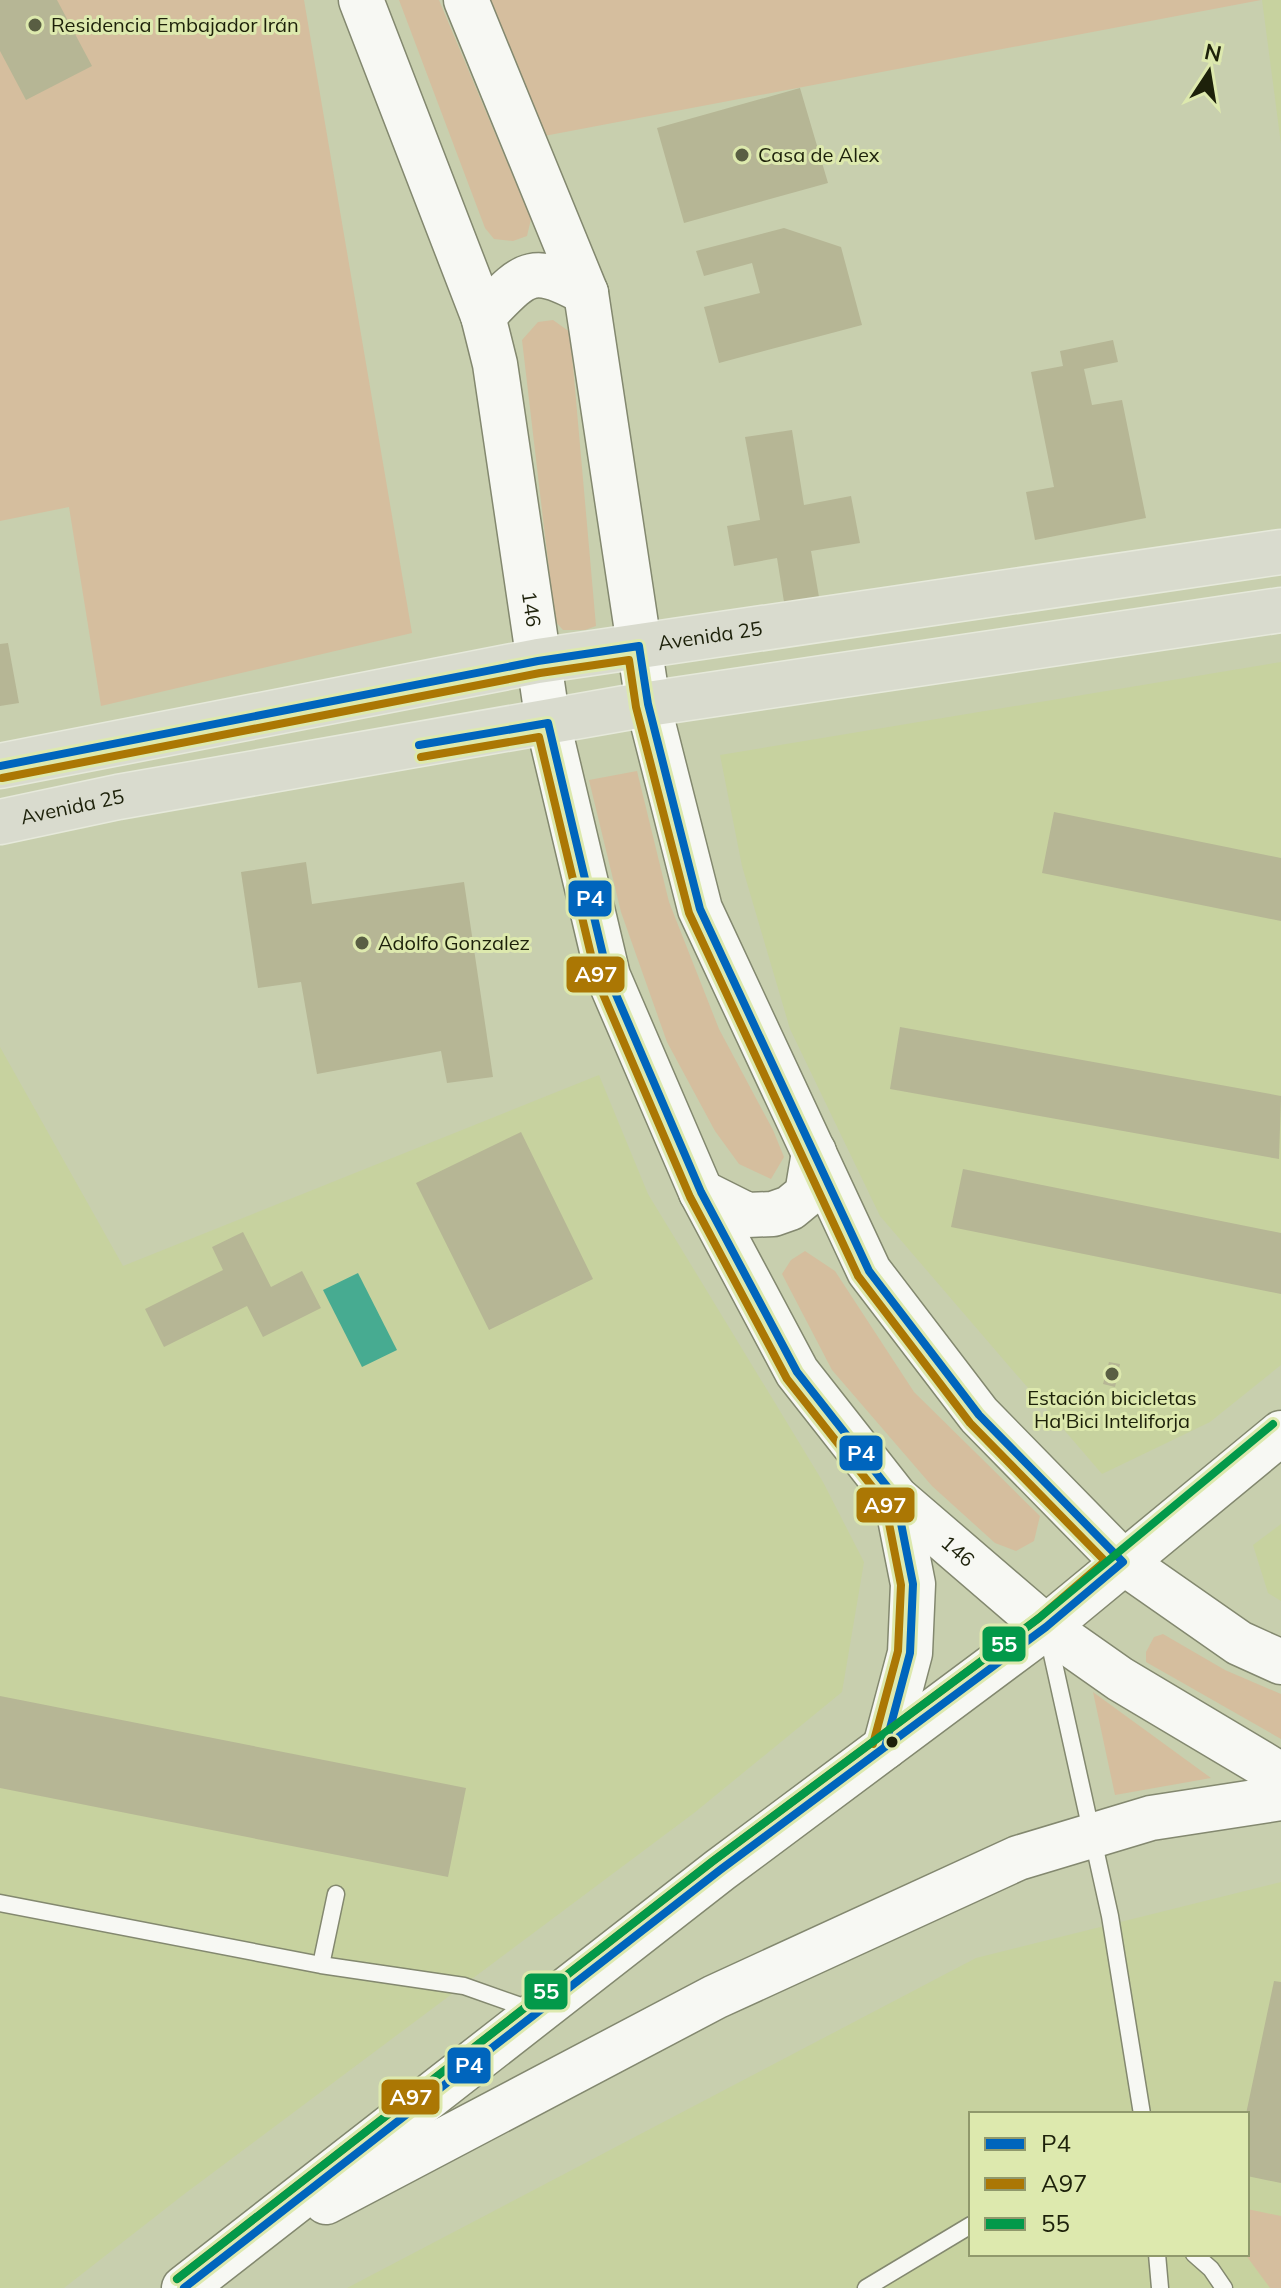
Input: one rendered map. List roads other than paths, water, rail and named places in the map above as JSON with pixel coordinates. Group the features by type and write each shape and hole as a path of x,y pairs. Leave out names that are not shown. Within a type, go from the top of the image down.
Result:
{"main road":[{"name":"146","path":"361,0 483,316 495,364 548,723 608,976 701,1192 797,1372 896,1498 1046,1627 1120,1679 1281,1775"},
{"path":"466,0 586,293 648,704 700,909 869,1271 979,1415 1123,1562 1239,1643 1281,1662"},
{"path":"483,316 513,285 530,274 555,276 586,293"},
{"name":"Avenida 25","path":"0,766 538,661 1281,552"},
{"name":"Avenida 25","path":"0,822 118,797 648,704 1281,610"},
{"path":"701,1192 747,1215 782,1211 807,1194 814,1152"},
{"path":"184,2288 720,1870 1046,1627 1281,1433"},
{"path":"1164,1531 1281,1470"},
{"path":"885,1747 910,1653 913,1584 896,1498"},
{"path":"225,2256 715,1997 1018,1858 1151,1818 1281,1798"}],"lane":[{"path":"1046,1627 1110,1916 1142,2112"},
{"path":"321,1965 336,1894"},
{"path":"0,1903 321,1965 464,1986 538,2012"},
{"path":"866,2288 969,2226"},
{"path":"1157,2256 1160,2288"},
{"path":"1196,2256 1211,2269 1224,2288"}],"water":[{"path":"358,1273 397,1350 362,1367 323,1290"}],"place":[{"name":"Residencia Embajador Irán","path":"35,25"},
{"name":"Casa de Alex","path":"742,155"},
{"name":"Adolfo Gonzalez","path":"362,943"},
{"name":"Estación bicicletas Ha'Bici Inteliforja","path":"1112,1374"}]}
